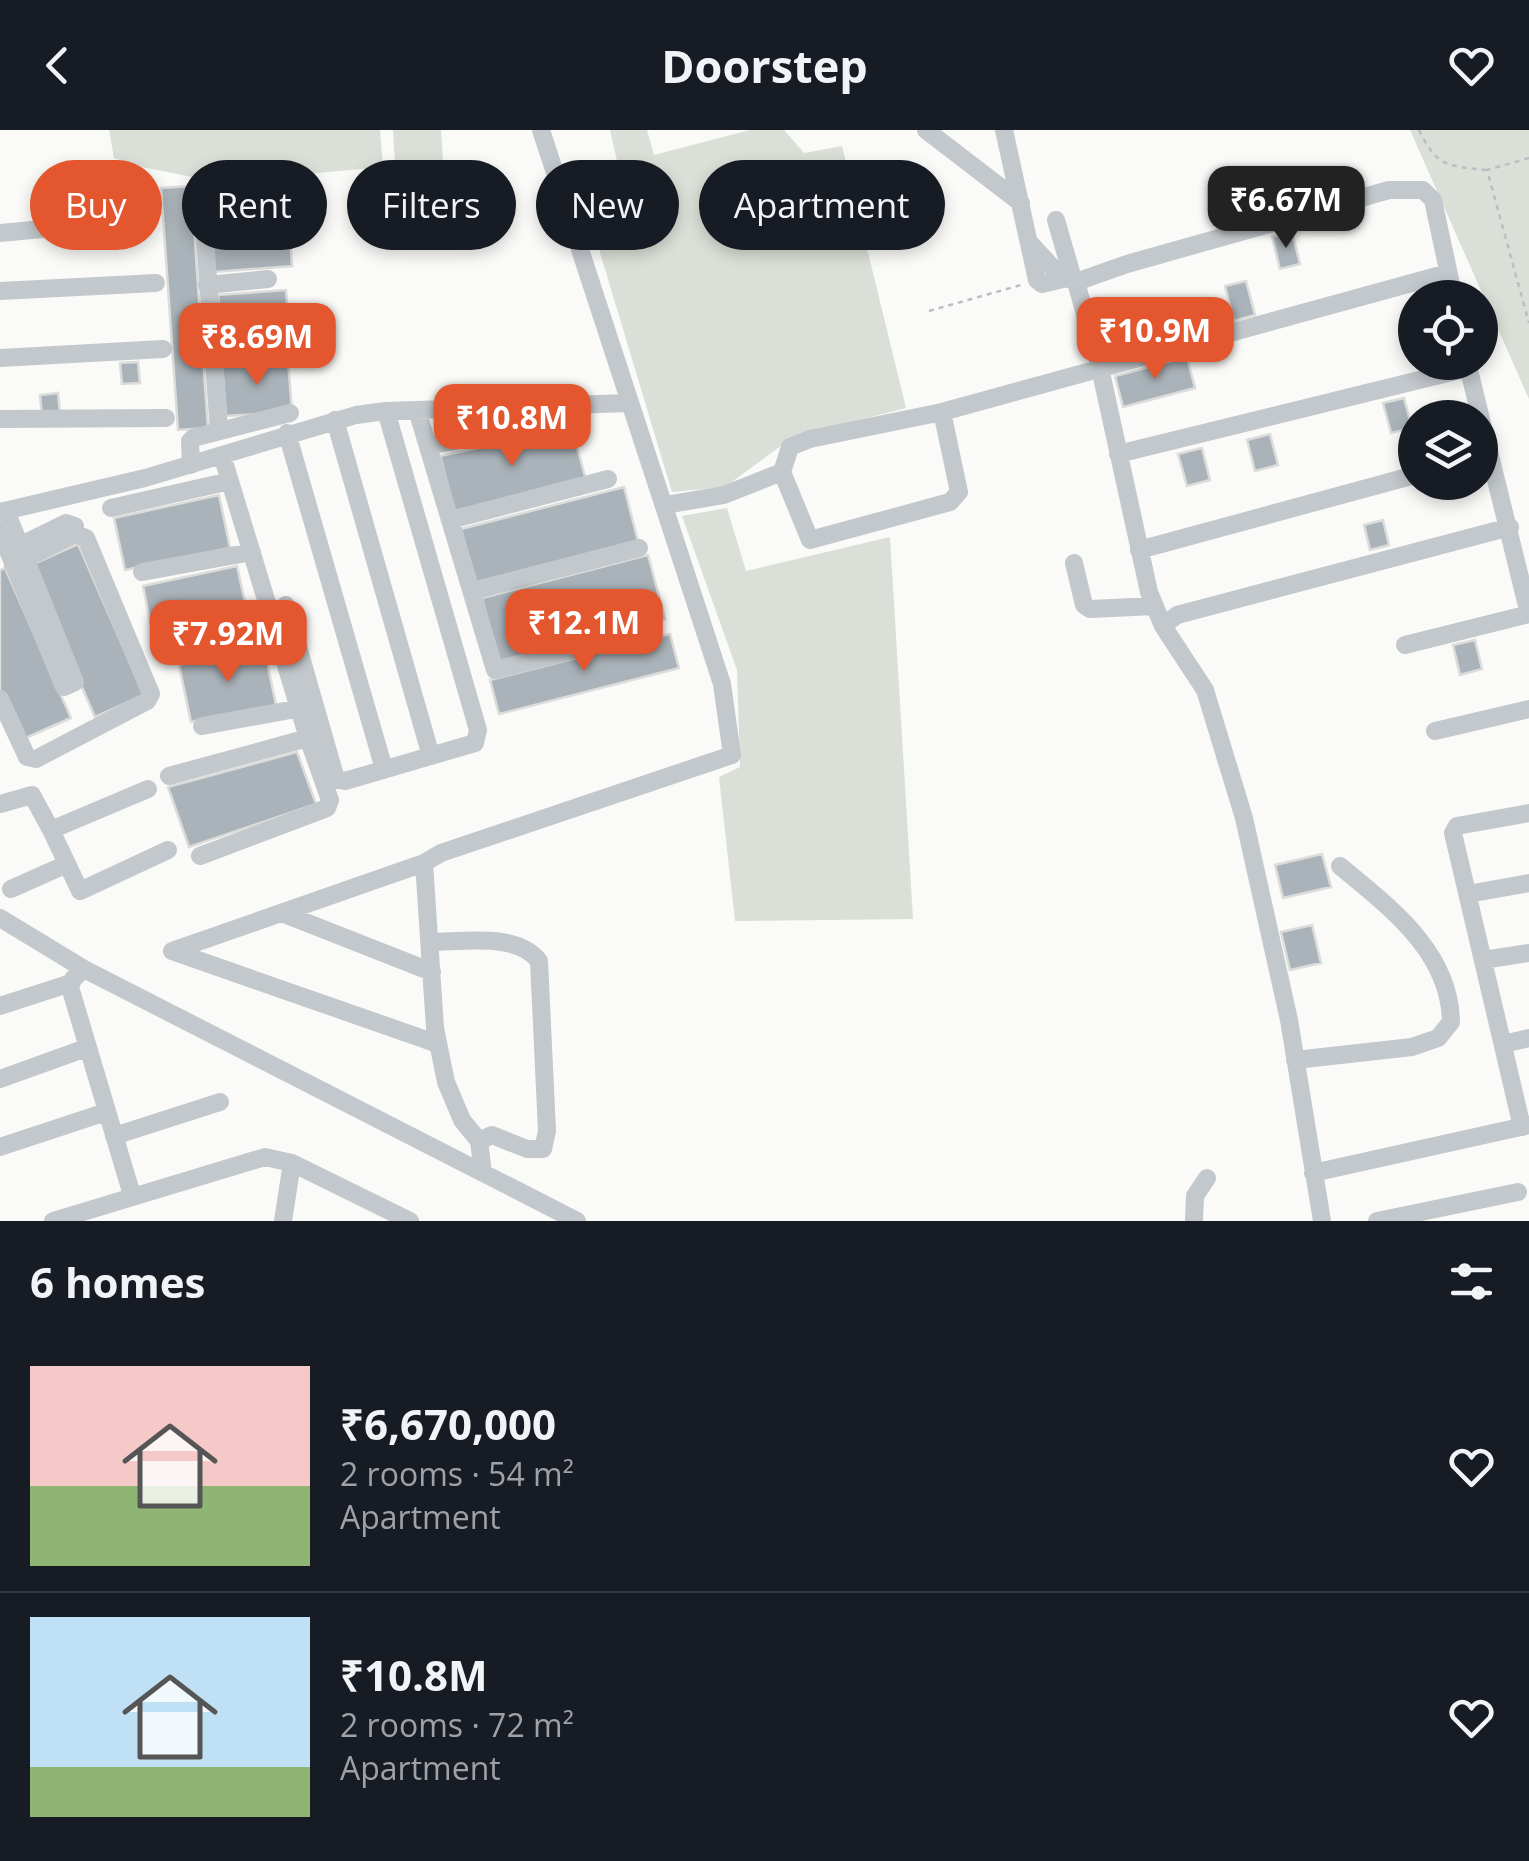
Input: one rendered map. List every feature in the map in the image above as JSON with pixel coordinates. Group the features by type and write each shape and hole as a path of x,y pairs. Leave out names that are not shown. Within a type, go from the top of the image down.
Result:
{"street":[{"path":"438,1044 172,951 424,863 442,853 732,755 722,684 541,130"},
{"path":"926,130 1020,203"},
{"path":"1004,130 1037,280 1042,284 1070,280 1389,190 1424,190 1433,200 1450,280"},
{"path":"1056,220 1070,280 1100,368 1154,606 1204,690 1238,800 1289,1020 1322,1221"},
{"path":"0,233 30,230"},
{"path":"1029,242 1070,280"},
{"path":"205,250 219,431"},
{"path":"942,412 959,492 950,502 810,540 782,472 790,448 810,439 942,412 1448,272"},
{"path":"207,285 268,280"},
{"path":"0,291 156,283"},
{"path":"0,358 164,349"},
{"path":"212,360 270,352"},
{"path":"1118,454 1409,380"},
{"path":"10,547 75,682 64,687 10,547 3,511 191,465 335,420 386,411 630,403"},
{"path":"417,410 495,670 653,630"},
{"path":"286,605 336,779 345,781 475,743 478,730 386,411"},
{"path":"191,465 191,438 290,414"},
{"path":"0,420 166,418"},
{"path":"335,420 431,756"},
{"path":"428,446 571,420"},
{"path":"287,433 384,770"},
{"path":"200,856 327,808 330,800 222,455"},
{"path":"665,505 724,495 782,472"},
{"path":"450,520 608,479"},
{"path":"1140,550 1398,480"},
{"path":"112,508 230,482"},
{"path":"1405,645 1529,614 1510,526 1498,492"},
{"path":"10,547 66,523 74,526"},
{"path":"1163,626 1177,616 1510,526"},
{"path":"0,699 27,756 36,759 150,698 86,538 75,534 10,547"},
{"path":"472,591 640,548"},
{"path":"142,572 252,552"},
{"path":"1074,563 1084,605 1090,609 1154,606"},
{"path":"182,648 277,630"},
{"path":"202,726 301,708"},
{"path":"1435,731 1529,709"},
{"path":"169,776 308,738"},
{"path":"51,830 148,789"},
{"path":"0,804 32,794 90,908"},
{"path":"1313,1173 1526,1126 1453,834 1454,828 1529,813"},
{"path":"80,891 168,850"},
{"path":"424,863 438,1044 446,1082 462,1120 479,1140 483,1173"},
{"path":"11,889 68,864"},
{"path":"1295,1060 1412,1047 1438,1038 1451,1022 1451,1008 1440,976 1417,934 1340,866"},
{"path":"1468,894 1529,883"},
{"path":"282,913 432,972"},
{"path":"0,918 77,976 577,1221"},
{"path":"430,942 505,942 530,949 539,960 548,1131 543,1149 527,1149 492,1135 479,1140"},
{"path":"1484,960 1529,953"},
{"path":"0,1006 77,976"},
{"path":"77,976 86,1048 132,1195"},
{"path":"1503,1044 1529,1038"},
{"path":"0,1079 86,1048"},
{"path":"114,1136 220,1102"},
{"path":"0,1147 106,1112"},
{"path":"53,1221 265,1157 292,1163 410,1221"},
{"path":"283,1221 292,1163"},
{"path":"1194,1221 1195,1196 1206,1178"},
{"path":"1377,1221 1518,1192"}],"path":[{"path":"1419,130 1430,153 1452,166 1487,170 1529,158"},
{"path":"1487,170 1529,323"},
{"path":"929,312 1037,280"}],"shaded area":[{"path":"109,130 380,130 382,160 347,160 347,170 327,172 327,160 182,160 182,175 162,171 162,160 114,158"},
{"path":"393,130 441,130 443,160 395,160"},
{"path":"610,130 647,130 654,155 750,130 784,130 804,153 842,146 845,160 699,160 699,250 867,250 906,408 793,437 725,487 672,492 599,250 679,250 679,160 617,160"},
{"path":"1410,130 1529,130 1529,399 1498,329 1498,280 1476,280"},
{"path":"727,508 746,571 890,537 913,919 735,921 719,777 740,767 737,670 682,516"}],"building":[{"path":"182,187 182,250 195,250 208,428 178,430 162,188"},
{"path":"1292,232 1300,264 1280,269 1272,237"},
{"path":"212,250 291,250 292,266 214,272"},
{"path":"1246,281 1255,315 1234,321 1225,286"},
{"path":"286,290 290,341 221,345 218,295"},
{"path":"1187,357 1195,388 1123,407 1115,376"},
{"path":"288,360 292,412 226,416 222,365"},
{"path":"138,362 140,383 122,384 120,363"},
{"path":"58,393 60,414 42,416 40,395"},
{"path":"1404,398 1398,400 1398,431 1391,433 1383,403"},
{"path":"572,428 586,480 455,513 440,456"},
{"path":"1270,434 1278,465 1255,471 1247,440"},
{"path":"1202,448 1210,480 1187,486 1178,454"},
{"path":"624,487 638,541 475,583 461,529"},
{"path":"219,495 230,548 125,570 114,518"},
{"path":"1383,520 1389,545 1370,550 1364,525"},
{"path":"78,544 144,695 95,717 29,566"},
{"path":"648,555 665,619 498,662 482,598"},
{"path":"237,566 250,625 155,645 143,586"},
{"path":"5,568 71,718 21,740 0,692 0,570"},
{"path":"670,634 679,668 499,714 490,680"},
{"path":"1475,640 1482,669 1460,675 1453,645"},
{"path":"264,647 276,705 191,722 179,665"},
{"path":"297,752 316,804 189,847 168,787"},
{"path":"1322,854 1331,887 1283,898 1275,865"},
{"path":"1312,925 1321,963 1290,970 1281,932"}]}
